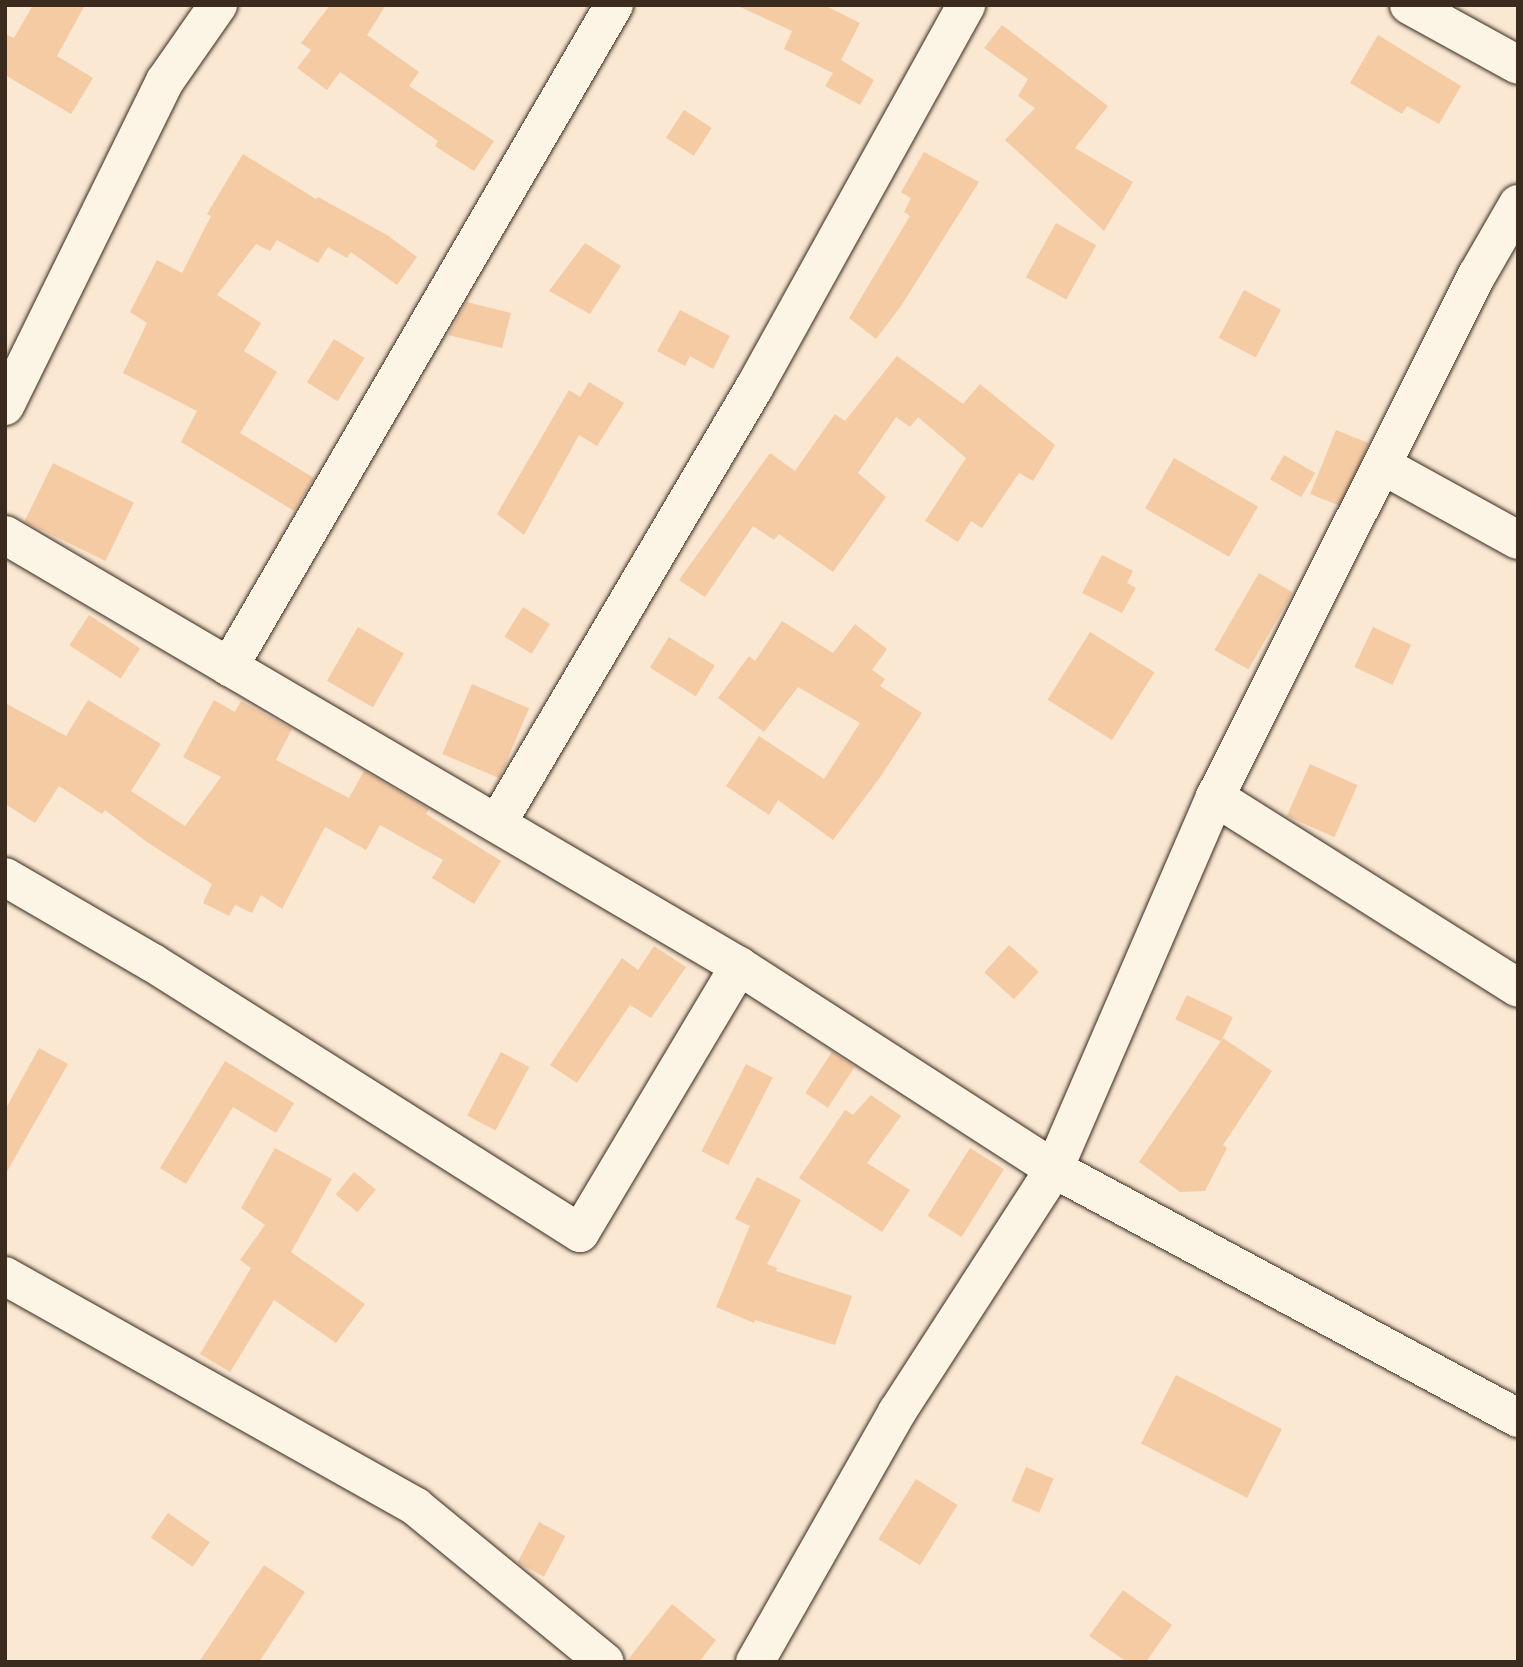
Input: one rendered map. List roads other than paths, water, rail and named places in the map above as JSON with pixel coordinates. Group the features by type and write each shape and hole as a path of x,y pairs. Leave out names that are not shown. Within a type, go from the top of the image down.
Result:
{"street":[{"path":"5,406 165,81 218,5"},
{"path":"229,667 614,5"},
{"path":"498,822 754,388 966,5"},
{"path":"1409,5 1518,65"},
{"path":"755,1662 897,1412 1054,1170 1215,797 1477,275 1518,204"},
{"path":"1382,465 1518,540"},
{"path":"5,535 498,822 739,966 1054,1170 1518,1418"},
{"path":"1215,797 1518,988"},
{"path":"5,877 153,963 580,1233 739,966"},
{"path":"5,1276 416,1507 605,1662"}]}
